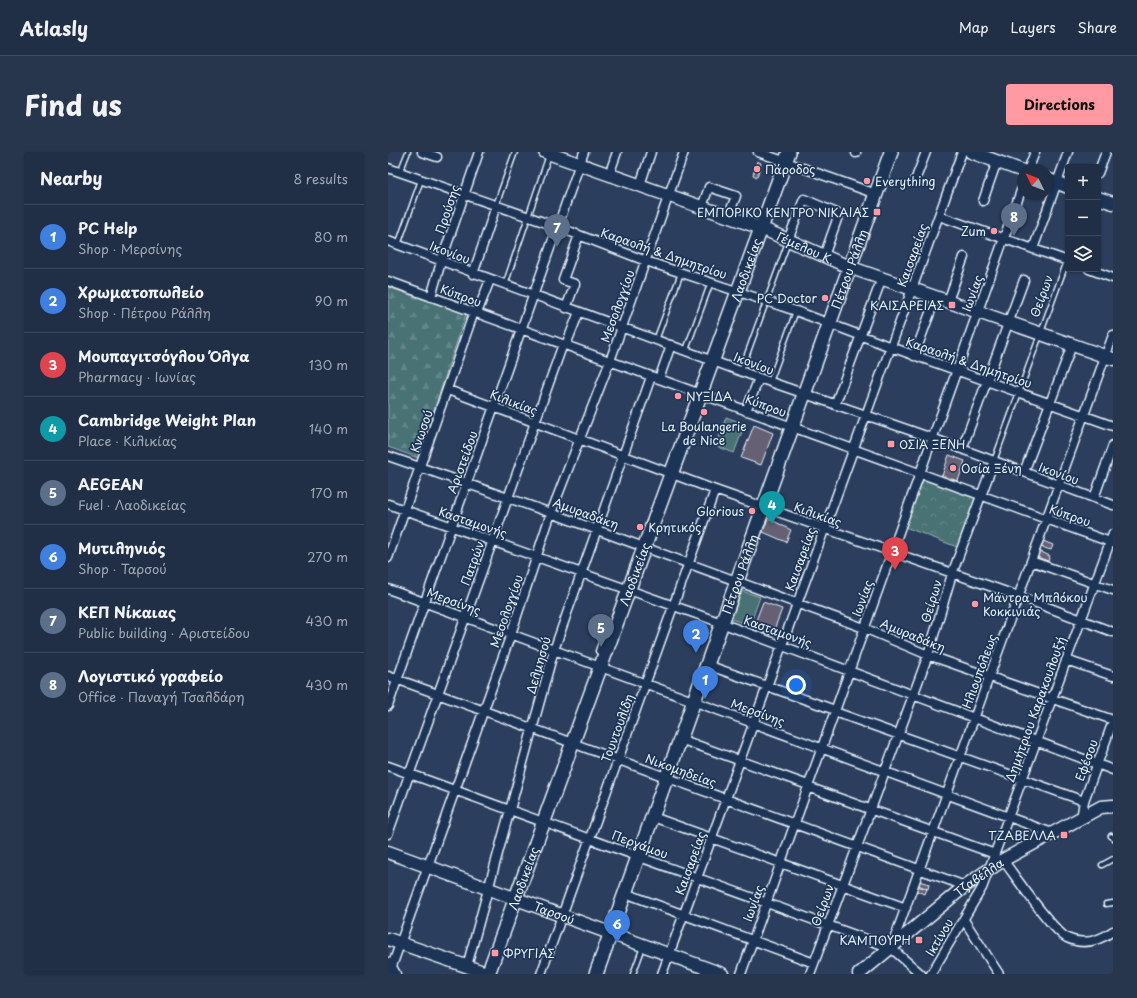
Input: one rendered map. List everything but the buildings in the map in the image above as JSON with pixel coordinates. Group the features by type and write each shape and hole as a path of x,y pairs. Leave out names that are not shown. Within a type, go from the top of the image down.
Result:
{"main road":[{"name":"Πέτρου Ράλλη","path":"596,974 891,152"},
{"path":"971,152 1017,169"},
{"name":"Γέμελου Κ.","path":"548,153 761,228 849,267 1109,358"},
{"name":"Λαοδικείας","path":"488,974 787,157"},
{"path":"1101,199 1113,203"},
{"name":"Τζαβέλλα","path":"859,974 965,886 988,870 998,857 1052,833 1082,809 1113,806"},
{"name":"Ταρσού","path":"388,852 611,932 722,974"},
{"path":"388,939 488,974"}],"street":[{"path":"422,152 438,155"},
{"name":"Προύσης","path":"431,297 441,262 479,152"},
{"name":"Αριστείδου","path":"388,706 584,152"},
{"path":"609,174 617,152"},
{"path":"640,185 651,152"},
{"name":"Μεσολογγίου","path":"391,969 484,711 551,513 578,440 610,361 684,152"},
{"path":"758,152 787,157 876,194"},
{"path":"916,178 926,152"},
{"name":"Καισαρείας","path":"662,974 962,152"},
{"path":"1030,164 1035,152"},
{"path":"1033,249 1068,152"},
{"path":"1101,165 1106,152"},
{"path":"983,201 997,161"},
{"name":"Καραολή & Δημητρίου","path":"388,168 558,227 646,261 796,311 914,356 1113,426"},
{"path":"702,207 709,187 736,196 728,217"},
{"path":"788,240 804,199 839,214 824,256"},
{"name":"Ιωνίας","path":"741,974 1018,200"},
{"path":"473,274 496,206"},
{"path":"939,216 1065,259"},
{"path":"566,308 574,284 563,280 579,235"},
{"name":"Ικονίου","path":"388,241 473,274 686,350 769,382 932,438 1058,486 1113,505"},
{"path":"948,301 964,257"},
{"path":"1097,272 1113,278"},
{"path":"835,405 882,278"},
{"name":"Κνωσού","path":"388,558 476,313 490,280"},
{"path":"962,449 1024,280"},
{"name":"Κύπρου","path":"388,281 854,449 981,497 1046,520 1112,540"},
{"path":"914,356 936,297"},
{"name":"Πατρών","path":"388,834 535,423 564,345 579,312"},
{"name":"Ηλιουπόλεως","path":"891,948 1084,415 1109,358 1113,335"},
{"path":"1024,472 1072,344"},
{"name":"Δελμησού","path":"467,966 487,888 554,650 623,456 655,378 671,345"},
{"path":"746,410 759,378"},
{"name":"Κιλικίας","path":"448,390 578,440 824,530 1018,596 1113,632"},
{"path":"1094,498 1113,446"},
{"name":"Αμυραδάκη","path":"388,456 689,563 864,628 928,655 990,675 1113,721"},
{"name":"Θείρων","path":"810,974 928,655 952,574 994,461"},
{"name":"Τουντουλίδη","path":"541,974 715,490"},
{"name":"Κασταμονής","path":"388,504 582,572 782,645 912,696 1113,770"},
{"name":"Δημήτριου Καρακουλουξή","path":"998,857 1009,816 1022,779 1112,540"},
{"path":"1031,561 1113,590"},
{"name":"Μερσίνης","path":"388,589 554,650 602,662 646,684 885,770 1052,833"},
{"path":"1066,660 1113,676"},
{"path":"707,665 1022,779 1082,809"},
{"name":"Νικομηδείας","path":"388,676 965,886"},
{"name":"Εφέσου","path":"1082,809 1096,764 1113,721"},
{"path":"680,739 998,857 1054,925 1067,938 1088,942 1099,940 1113,931"},
{"name":"Περγάμου","path":"388,766 891,948 920,974"},
{"path":"653,816 906,908"},
{"name":"Ικτίνου","path":"931,974 982,888 988,870"},
{"path":"625,893 814,963"},
{"path":"964,920 999,974"}],"lane":[{"path":"400,173 408,152"},
{"path":"496,206 515,152"},
{"path":"504,285 528,217 548,153"},
{"path":"398,245 421,180"},
{"path":"740,371 767,301 788,240"},
{"name":"Θείρων","path":"994,461 1065,268"},
{"path":"656,340 681,272"},
{"path":"686,350 711,282"},
{"path":"769,382 796,311"},
{"path":"1102,864 1113,859"},
{"path":"1106,904 1113,902"},
{"path":"633,974 644,945"}],"green space":[{"path":"388,287 466,314 418,458 388,447"},
{"path":"726,417 745,424 734,453 716,446"},
{"path":"923,479 975,498 957,547 905,527"},
{"path":"742,591 760,597 750,625 731,619"}],"place":[{"name":"Πάροδος","path":"757,169"},
{"name":"Everything","path":"867,181"},
{"name":"ΕΜΠΟΡΙΚΟ ΚΕΝΤΡΟ ΝΙΚΑΙΑΣ","path":"877,212"},
{"name":"Zum","path":"994,231"},
{"name":"Λογιστικό γραφείο","path":"1014,236"},
{"name":"ΚΕΠ Νίκαιας","path":"557,247"},
{"name":"PC Doctor","path":"825,298"},
{"name":"ΚΑΙΣΑΡΕΙΑΣ","path":"952,305"},
{"name":"ΝΥΞΙΔΑ","path":"678,396"},
{"name":"La Boulangerie de Nice","path":"704,412"},
{"name":"ΟΣΙΑ ΞΕΝΗ","path":"891,444"},
{"name":"Οσία Ξένη","path":"953,468"},
{"name":"Glorious","path":"752,511"},
{"name":"Cambridge Weight Plan","path":"772,524"},
{"name":"Κρητικός","path":"640,527"},
{"name":"Μουπαγιτσόγλου Όλγα","path":"895,570"},
{"name":"Μάντρα Μπλόκου Κοκκινιάς","path":"975,604"},
{"name":"AEGEAN","path":"601,647"},
{"name":"Χρωματοπωλείο","path":"696,653"},
{"name":"PC Help","path":"705,699"},
{"name":"ΤΖΑΒΕΛΛΑ","path":"1064,835"},
{"name":"KAΜΠΟΥΡΗ","path":"919,940"},
{"name":"Μυτιληνιός","path":"617,943"},
{"name":"ΦΡΥΓΙΑΣ","path":"495,953"}]}
